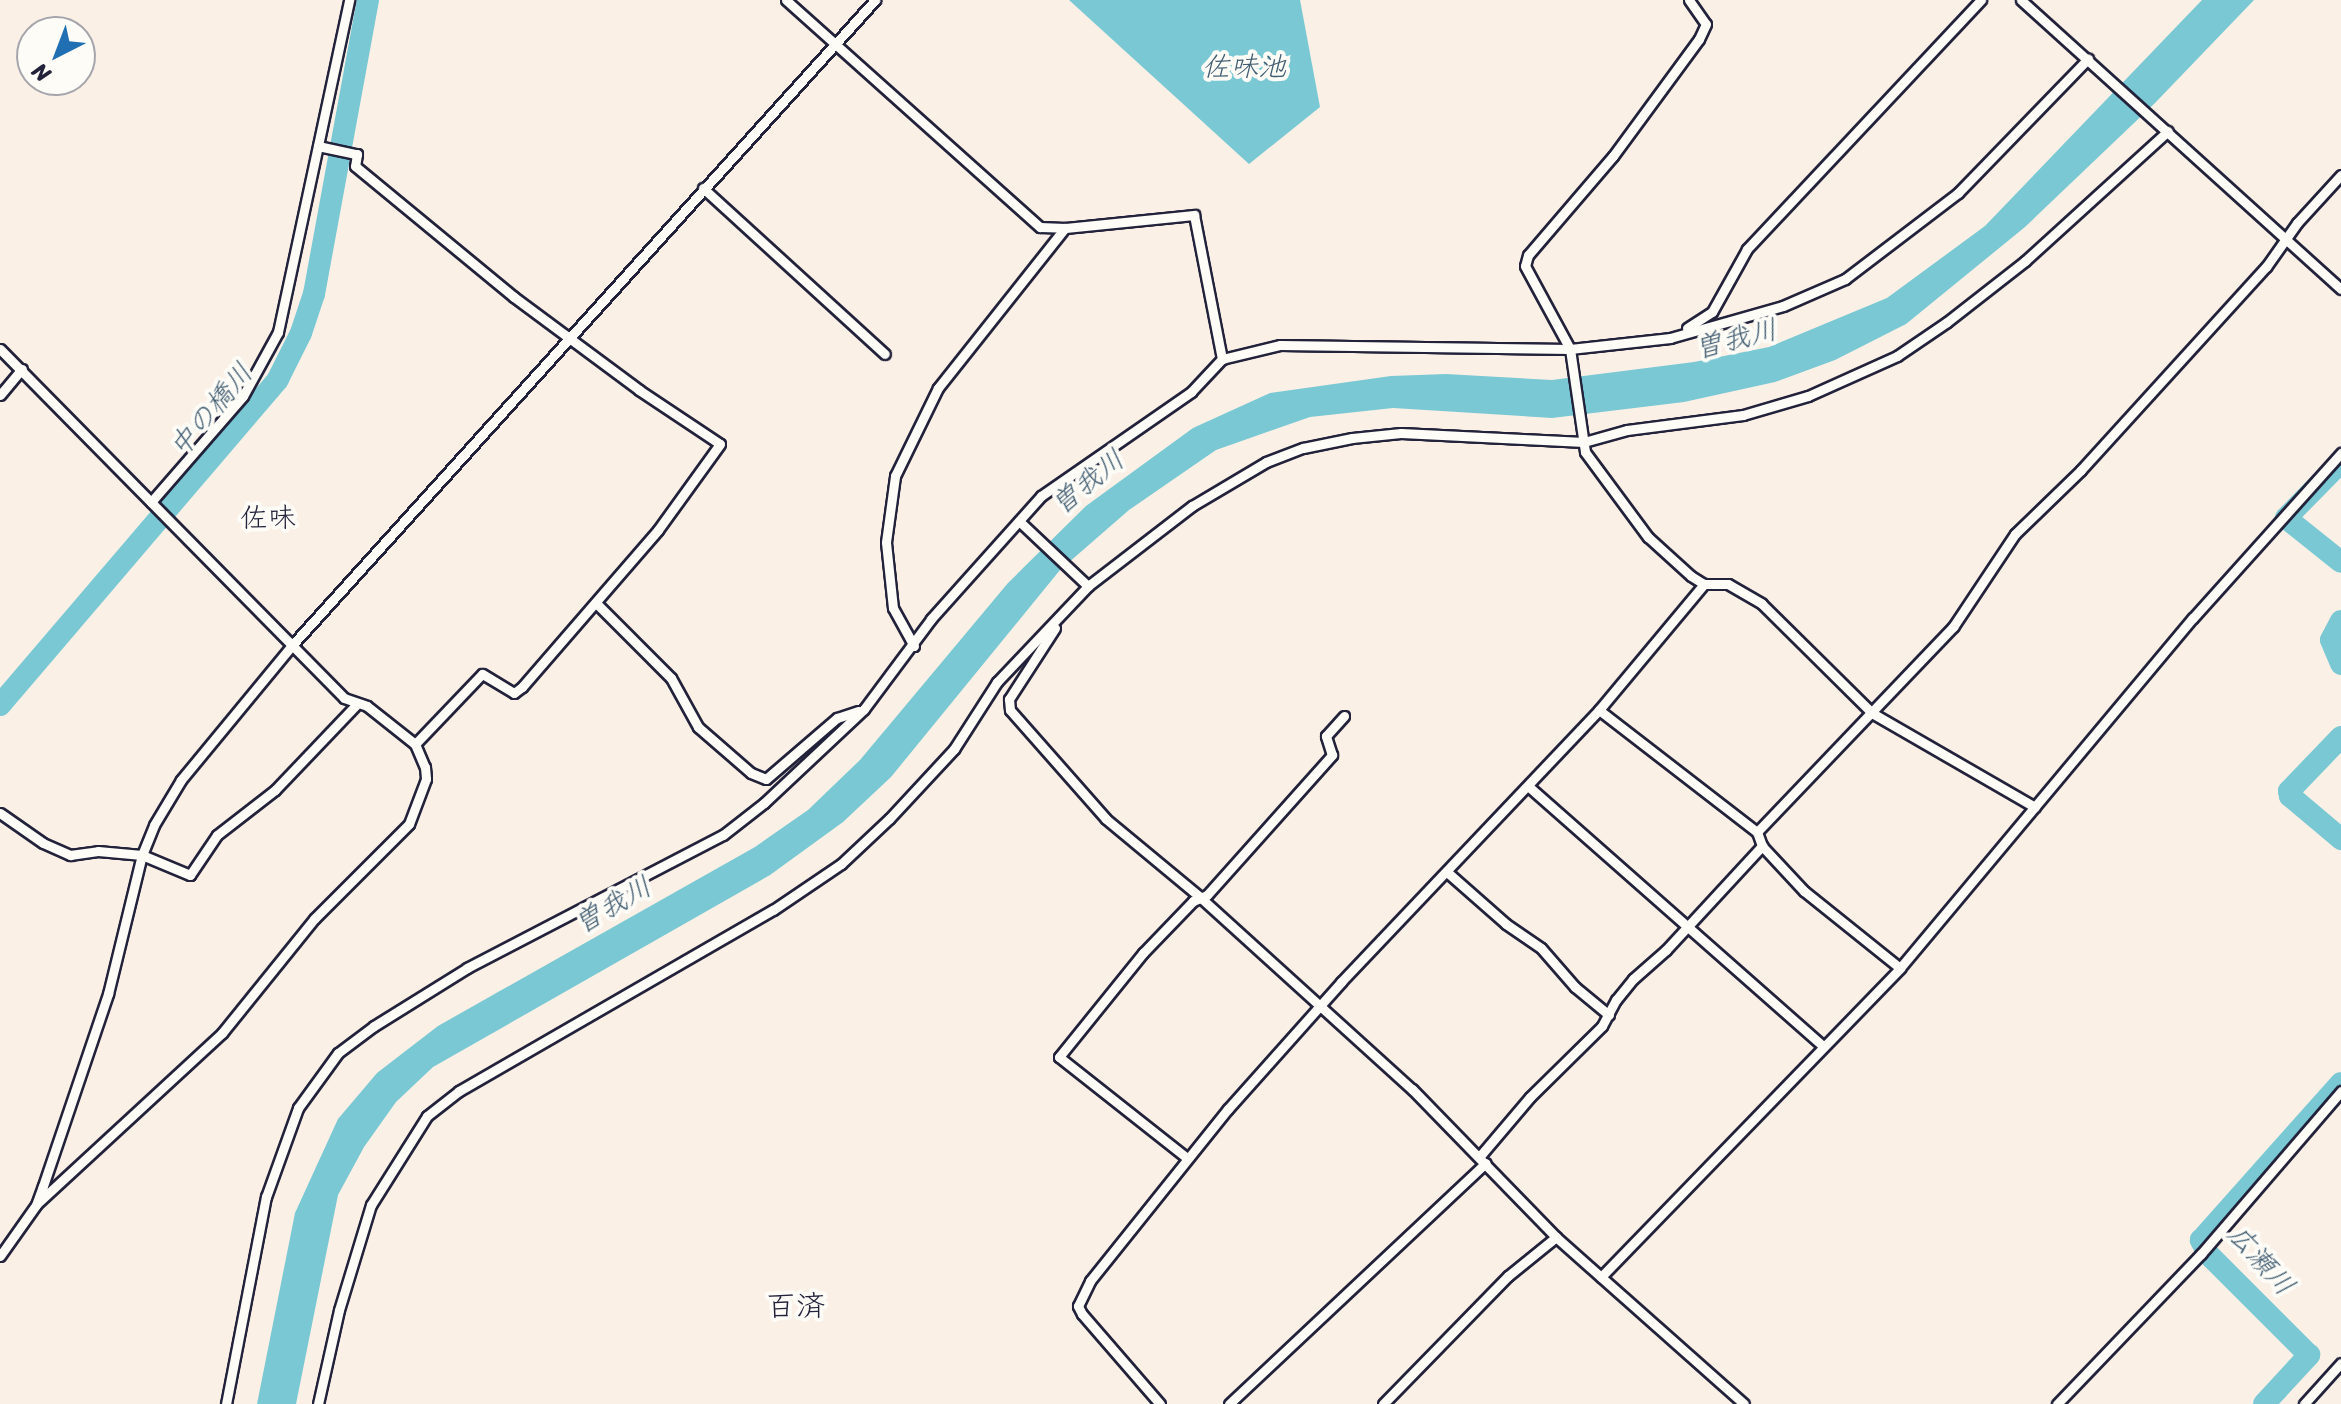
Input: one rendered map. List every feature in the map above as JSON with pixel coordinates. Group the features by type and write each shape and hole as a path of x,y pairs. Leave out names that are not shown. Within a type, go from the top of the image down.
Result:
{"street":[{"path":"151,502 243,396 272,344 319,146 349,0"},
{"path":"786,0 1040,227 1065,228 1194,215 1222,359"},
{"path":"36,1205 108,994 142,855 154,825 181,780 294,643 875,0"},
{"path":"1689,0 1706,24 1699,39 1613,156 1528,255 1525,266 1571,352 1584,442 1597,472 1648,537 1704,584 1728,584 1762,604 1872,713 2035,807"},
{"path":"1670,338 1712,312 1747,249 1981,0"},
{"path":"2021,0 2100,68 2341,289"},
{"path":"226,1404 266,1197 298,1108 338,1053 374,1026 467,968 723,835 764,803 864,709 914,646 931,619 1023,524 1041,496 1191,392 1222,359 1246,351 1308,344 1571,352 1670,338 1783,306 1845,279 1958,193 2088,59"},
{"path":"1744,1404 1556,1237 1412,1089 1201,898 1106,819 1010,710 1009,699 1085,582 1237,477 1303,448 1401,433 1584,442 1627,430 1743,415 1808,396 1897,356 2025,261 2168,131"},
{"path":"319,146 357,154 355,166 514,297 639,390 720,444 658,530 514,693 482,674 415,744"},
{"path":"1757,832 1953,627 2015,534 2081,470 2288,240 2297,223 2341,175"},
{"path":"703,188 885,354"},
{"path":"914,646 893,608 886,542 895,476 938,388 1065,228"},
{"path":"0,349 294,643 344,698 367,706 415,744 426,779 409,824 314,919 222,1033 36,1205 0,1256"},
{"path":"0,395 22,369"},
{"path":"1601,1277 1900,968 2193,618 2341,453"},
{"path":"1023,524 1085,582"},
{"path":"1160,1404 1082,1314 1078,1306 1090,1281 1187,1158 1319,1007 1599,710 1704,584"},
{"path":"596,603 671,678 698,727 751,773 766,779 837,718 864,709"},
{"path":"318,1404 342,1298 371,1205 427,1116 459,1091 638,985 773,910 841,864 889,819 954,749 997,682 1068,609"},
{"path":"0,813 43,843 70,855 98,851 142,855 190,875 217,835 285,781 357,704"},
{"path":"1599,710 1757,832 1762,846 1804,891 1900,968"},
{"path":"1187,1158 1059,1057 1143,953 1193,901 1201,898 1332,755 1326,736 1344,716"},
{"path":"1528,786 1823,1046"},
{"path":"1229,1404 1483,1159 1609,1015 1616,1000 1633,979 1762,846"},
{"path":"1447,872 1506,924 1541,948 1575,987 1609,1015"},
{"path":"2064,1402 2201,1254 2341,1091"},
{"path":"1383,1404 1508,1276 1556,1237"},
{"path":"2304,1404 2341,1363"}],"water":[{"name":"佐味池","path":"1069,0 1300,0 1320,107 1249,164"},
{"path":"2202,0 2254,0 2155,103 2025,227 1906,324 1835,360 1775,382 1684,402 1552,418 1393,408 1310,417 1216,450 1129,510 1060,570 891,777 843,822 770,875 433,1067 396,1102 364,1147 338,1195 296,1404 257,1404 295,1213 338,1119 377,1073 438,1026 755,847 808,810 860,760 1008,583 1086,506 1193,428 1270,393 1391,376 1446,374 1552,380 1694,362 1769,347 1887,298 1985,226"}],"waterway":[{"name":"中の橋川","path":"0,705 278,379 301,333 314,294 368,0"},
{"name":"広瀬川","path":"2341,462 2286,518 2341,562"},
{"name":"広瀬川","path":"2341,621 2331,640 2341,664"},
{"name":"広瀬川","path":"2341,737 2289,791 2290,796 2341,839"},
{"name":"広瀬川","path":"2264,1404 2309,1355 2208,1254 2201,1240 2341,1083"}],"district":[{"name":"佐味","path":"268,518"},
{"name":"百済","path":"796,1306"}],"water label":[{"name":"曽我川","path":"1736,339"},
{"name":"曽我川","path":"1088,482"},
{"name":"曽我川","path":"613,905"}]}
